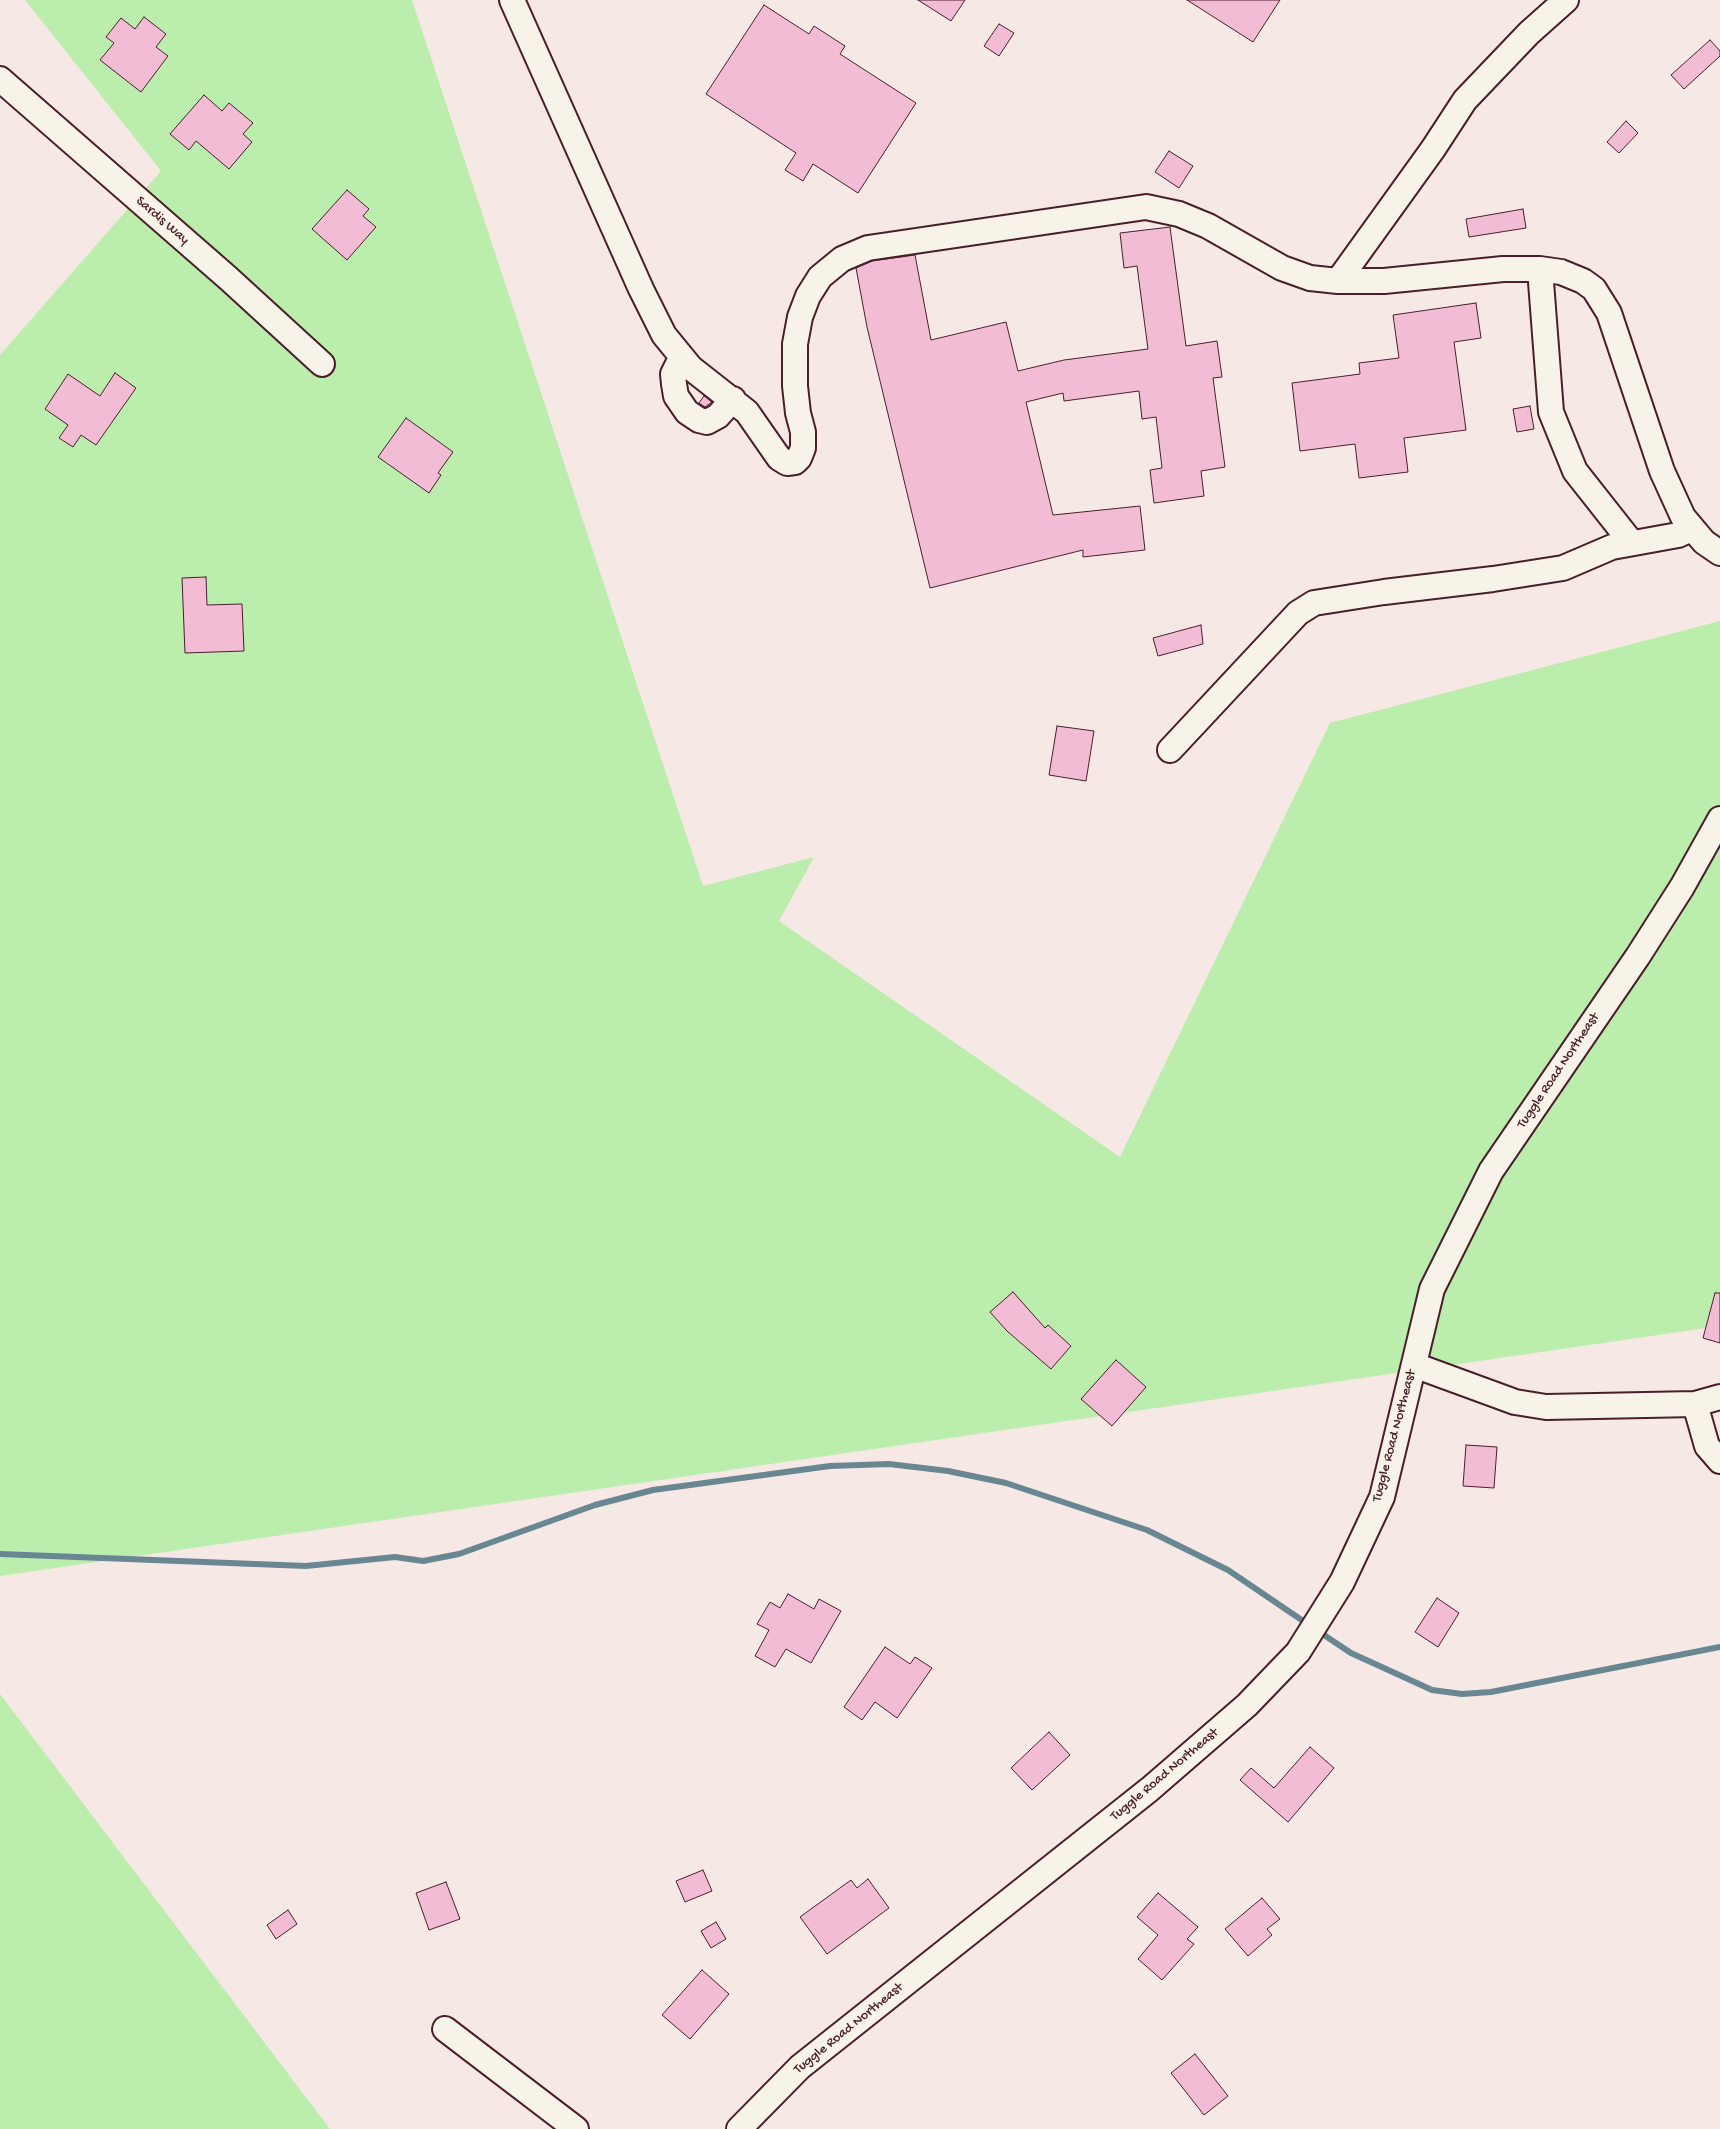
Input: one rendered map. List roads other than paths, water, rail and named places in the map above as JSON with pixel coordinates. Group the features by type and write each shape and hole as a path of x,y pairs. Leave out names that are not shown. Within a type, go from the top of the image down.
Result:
{"street":[{"path":"512,0 664,335 681,358 711,384 733,399 751,417 779,458 790,464 802,454 803,440 795,386 795,344 803,307 820,277 842,259 868,248 1146,207 1179,214 1208,226 1282,268 1310,278 1338,281 1384,281 1503,269 1540,268 1561,272 1583,281 1594,289 1614,327 1662,471 1682,517 1704,542 1720,553"},
{"path":"1338,281 1433,149 1464,100 1529,33 1566,0"},
{"name":"Sardis Way","path":"0,79 228,278 322,364"},
{"path":"1540,268 1551,412 1575,471 1631,542"},
{"path":"681,358 673,374 674,384 676,396 687,412 699,420 707,422 718,416 733,399"},
{"path":"1170,750 1298,613 1314,603 1384,592 1493,580 1563,568 1612,547 1631,542 1678,535 1691,529"},
{"name":"Tuggle Road Northeast","path":"739,2129 800,2067 1150,1789 1247,1705 1298,1652 1342,1582 1382,1497 1432,1289 1491,1171 1643,949 1682,887 1720,819"},
{"path":"1414,1365 1515,1402 1546,1407 1695,1404 1720,1397"},
{"path":"1695,1404 1707,1446 1720,1461"},
{"path":"445,2029 576,2129"}],"waterway":[{"path":"0,1554 306,1566 395,1557 423,1561 459,1554 595,1505 653,1490 830,1466 889,1464 948,1471 1006,1483 1147,1530 1228,1570 1309,1625"},
{"path":"1318,1631 1351,1653 1432,1690 1462,1694 1491,1692 1720,1647"}]}
